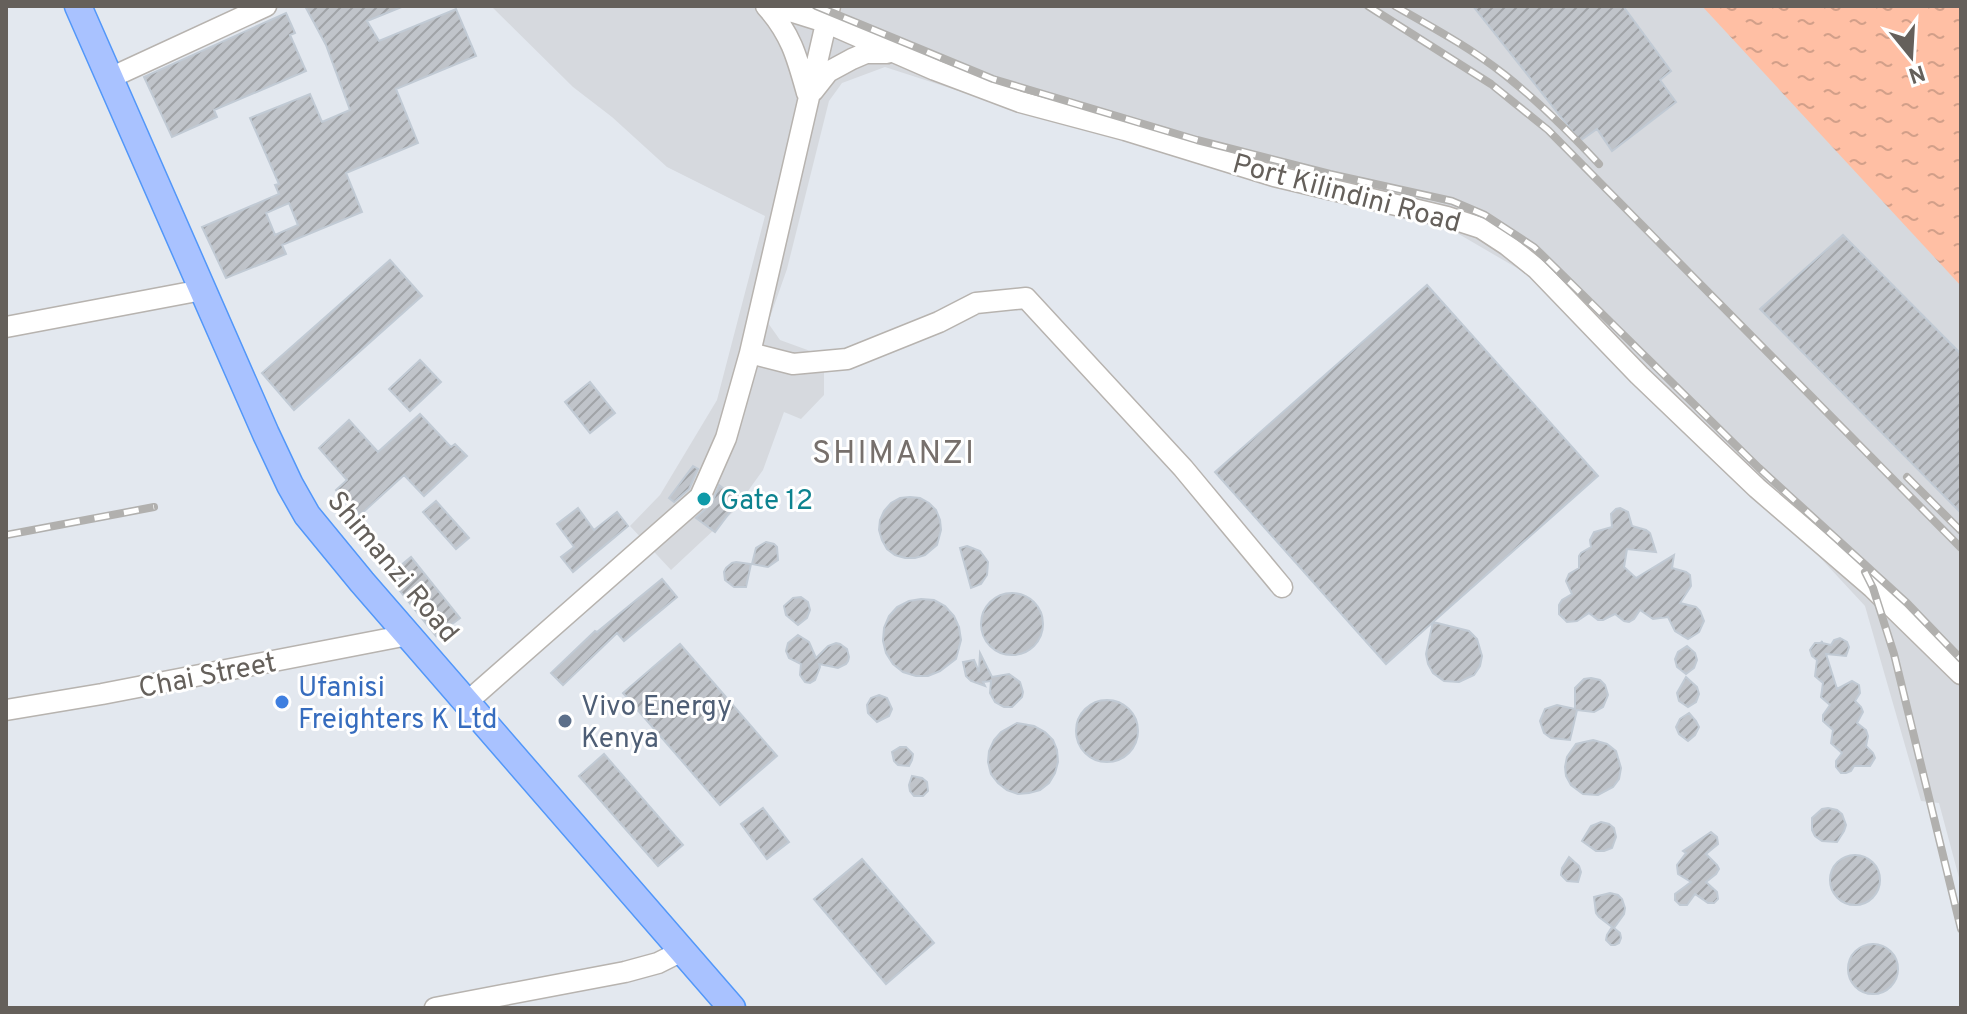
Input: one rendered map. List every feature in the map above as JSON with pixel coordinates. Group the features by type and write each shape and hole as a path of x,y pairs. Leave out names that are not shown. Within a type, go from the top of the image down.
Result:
{"main road":[{"name":"Shimanzi Road","path":"78,6 266,434 307,515 331,547 732,1008"}],"street":[{"path":"110,78 266,6"},
{"path":"766,6 782,24 797,57 808,97"},
{"name":"Port Kilindini Road","path":"774,6 827,14 895,53 1020,102 1125,130 1274,176 1481,228 1537,269 1639,375 1757,488 1873,588 1961,674"},
{"path":"466,703 700,497 726,438 750,353 827,14"},
{"path":"808,97 828,72 852,59 866,53 895,53"},
{"path":"6,327 202,290"},
{"path":"750,353 793,364 847,359 939,322 976,303 1026,298 1183,468 1282,587"},
{"name":"Chai Street","path":"6,710 408,635"},
{"path":"435,1008 625,972 658,963 682,951"}],"shaded area":[{"path":"491,6 1712,6 1961,280 1961,885 1939,803 1921,801 1865,606 1762,495 1546,285 1445,226 962,92 885,67 842,83 829,101 787,269 768,323 780,340 824,356 824,395 801,419 784,412 763,470 733,512 671,570 630,526 660,495 717,400 765,216 667,167 612,117 573,87"}],"water":[{"path":"1702,6 1961,6 1961,286"}],"building":[{"path":"305,6 404,6 367,21 379,41 456,9 476,56 396,89 418,143 346,173 362,212 282,245 286,254 226,278 202,227 279,194 275,185 279,184 250,118 310,94 322,122 350,110 326,45","holes":["289,203 298,225 275,235 266,213"]},
{"path":"1473,6 1623,6 1671,71 1660,80 1676,102 1612,151 1597,129 1580,141"},
{"path":"286,13 295,33 290,35 306,71 214,110 217,117 172,137 144,77"},
{"path":"1843,235 1961,354 1961,513 1760,309"},
{"path":"390,260 422,296 294,410 262,373"},
{"path":"1427,285 1598,476 1386,664 1215,472"},
{"path":"420,360 441,382 410,411 389,389"},
{"path":"590,382 615,413 590,433 565,402"},
{"path":"420,414 451,447 455,444 467,456 424,496 404,475 360,515 336,490 347,480 319,448 349,420 378,452"},
{"path":"693,466 698,469 689,489 674,502 669,498"},
{"path":"719,485 739,500 715,532 696,518 712,503"},
{"path":"910,497 920,498 936,510 941,530 937,545 925,555 905,558 887,549 879,530 884,511 891,503"},
{"path":"436,501 469,538 456,549 423,512"},
{"path":"578,508 594,530 617,512 628,526 573,572 561,557 574,547 557,524"},
{"path":"1620,508 1628,512 1632,526 1650,533 1656,552 1627,549 1624,567 1636,578 1674,555 1672,568 1690,575 1691,586 1680,603 1696,607 1704,621 1699,632 1688,639 1675,631 1668,617 1653,619 1640,610 1629,622 1615,614 1598,620 1589,613 1577,621 1567,622 1559,614 1562,600 1572,594 1566,581 1569,574 1579,568 1579,556 1591,547 1594,532 1612,527 1611,514"},
{"path":"766,542 777,547 778,560 768,567 752,564 756,548"},
{"path":"967,546 980,551 988,562 987,575 981,584 971,588 960,548"},
{"path":"411,557 460,618 436,636 388,576"},
{"path":"736,562 751,564 746,587 734,587 725,580 726,568"},
{"path":"662,579 677,597 624,641 617,633 563,685 551,673 595,631"},
{"path":"1012,593 1034,602 1043,624 1034,646 1012,655 990,646 981,624 990,602"},
{"path":"801,597 808,602 810,610 807,618 798,625 786,615 784,606 793,598"},
{"path":"921,599 934,600 945,606 954,616 961,640 956,659 928,676 903,672 893,664 883,641 884,628 897,607"},
{"path":"1433,622 1469,631 1477,639 1482,656 1474,675 1459,682 1444,681 1433,673 1426,654"},
{"path":"798,635 809,642 816,658 836,643 847,649 848,661 838,668 819,664 815,680 805,682 800,675 801,664 789,658 786,651 788,643"},
{"path":"1840,638 1849,647 1846,656 1826,654 1837,689 1852,681 1859,685 1860,693 1855,701 1863,712 1857,723 1866,730 1866,746 1875,758 1870,766 1854,766 1846,773 1841,773 1836,767 1842,753 1831,743 1833,730 1823,721 1823,715 1830,705 1821,697 1823,683 1815,676 1817,660 1810,650 1815,643 1822,641 1831,645"},
{"path":"680,644 777,756 720,805 623,693"},
{"path":"1687,646 1695,653 1697,660 1694,668 1686,674 1677,667 1675,659 1678,652"},
{"path":"980,653 992,677 1009,674 1020,682 1022,697 1012,707 995,702 990,693 991,681 983,682 985,686 966,676 963,662 974,660 979,672"},
{"path":"1686,677 1697,687 1699,694 1696,702 1688,707 1679,701 1677,693"},
{"path":"1591,678 1605,685 1608,695 1603,707 1594,712 1577,710 1570,740 1551,738 1544,733 1540,721 1545,709 1557,705 1575,709 1575,688 1584,679"},
{"path":"879,695 887,698 892,709 889,716 877,722 868,713 867,705 871,698"},
{"path":"1107,700 1129,709 1138,731 1129,753 1107,762 1085,753 1076,731 1085,709"},
{"path":"1689,713 1699,727 1688,741 1676,727 1680,719"},
{"path":"1017,723 1045,732 1057,750 1058,762 1049,783 1029,793 1018,794 1007,790 991,774 988,762 994,740"},
{"path":"1593,740 1607,744 1616,751 1621,768 1619,779 1613,787 1598,795 1583,794 1571,785 1565,767 1567,757 1576,744"},
{"path":"906,747 913,754 909,766 898,765 894,761 892,752"},
{"path":"604,754 683,845 658,866 579,776"},
{"path":"912,776 927,782 928,791 923,796 914,796 910,791"},
{"path":"763,808 789,842 767,859 741,824"},
{"path":"1828,808 1842,814 1846,825 1837,842 1822,841 1812,830 1812,818"},
{"path":"1601,822 1614,828 1616,837 1612,848 1596,851 1582,841 1591,826"},
{"path":"1711,832 1717,837 1718,844 1706,854 1719,869 1706,882 1717,892 1718,899 1708,903 1695,894 1687,905 1680,905 1675,900 1675,894 1691,882 1678,874 1677,865 1686,853 1683,851"},
{"path":"1855,855 1873,862 1880,880 1873,898 1855,905 1837,898 1830,880 1837,862"},
{"path":"1569,857 1579,866 1578,882 1567,881 1561,875"},
{"path":"862,859 934,943 886,984 814,899"},
{"path":"1610,893 1622,899 1625,908 1614,928 1621,938 1615,945 1606,940 1612,927 1596,913 1594,897"},
{"path":"1873,944 1891,951 1898,969 1891,987 1873,994 1855,987 1848,969 1855,951"}],"railway":[{"path":"816,6 993,79 1197,140 1452,201 1485,215 1534,247 1759,468 1907,603 1961,659"},
{"path":"1368,6 1491,84 1548,130 1961,548"},
{"path":"1395,6 1465,47 1505,75 1554,118 1599,164"},
{"path":"1907,477 1961,531"},
{"path":"6,535 154,507"},
{"path":"1865,572 1894,654 1961,929"}],"place":[{"name":"Gate 12","path":"704,499"},
{"name":"Ufanisi Freighters K Ltd","path":"282,702"},
{"name":"Vivo Energy Kenya","path":"565,721"}],"district":[{"name":"SHIMANZI","path":"894,452"}]}
